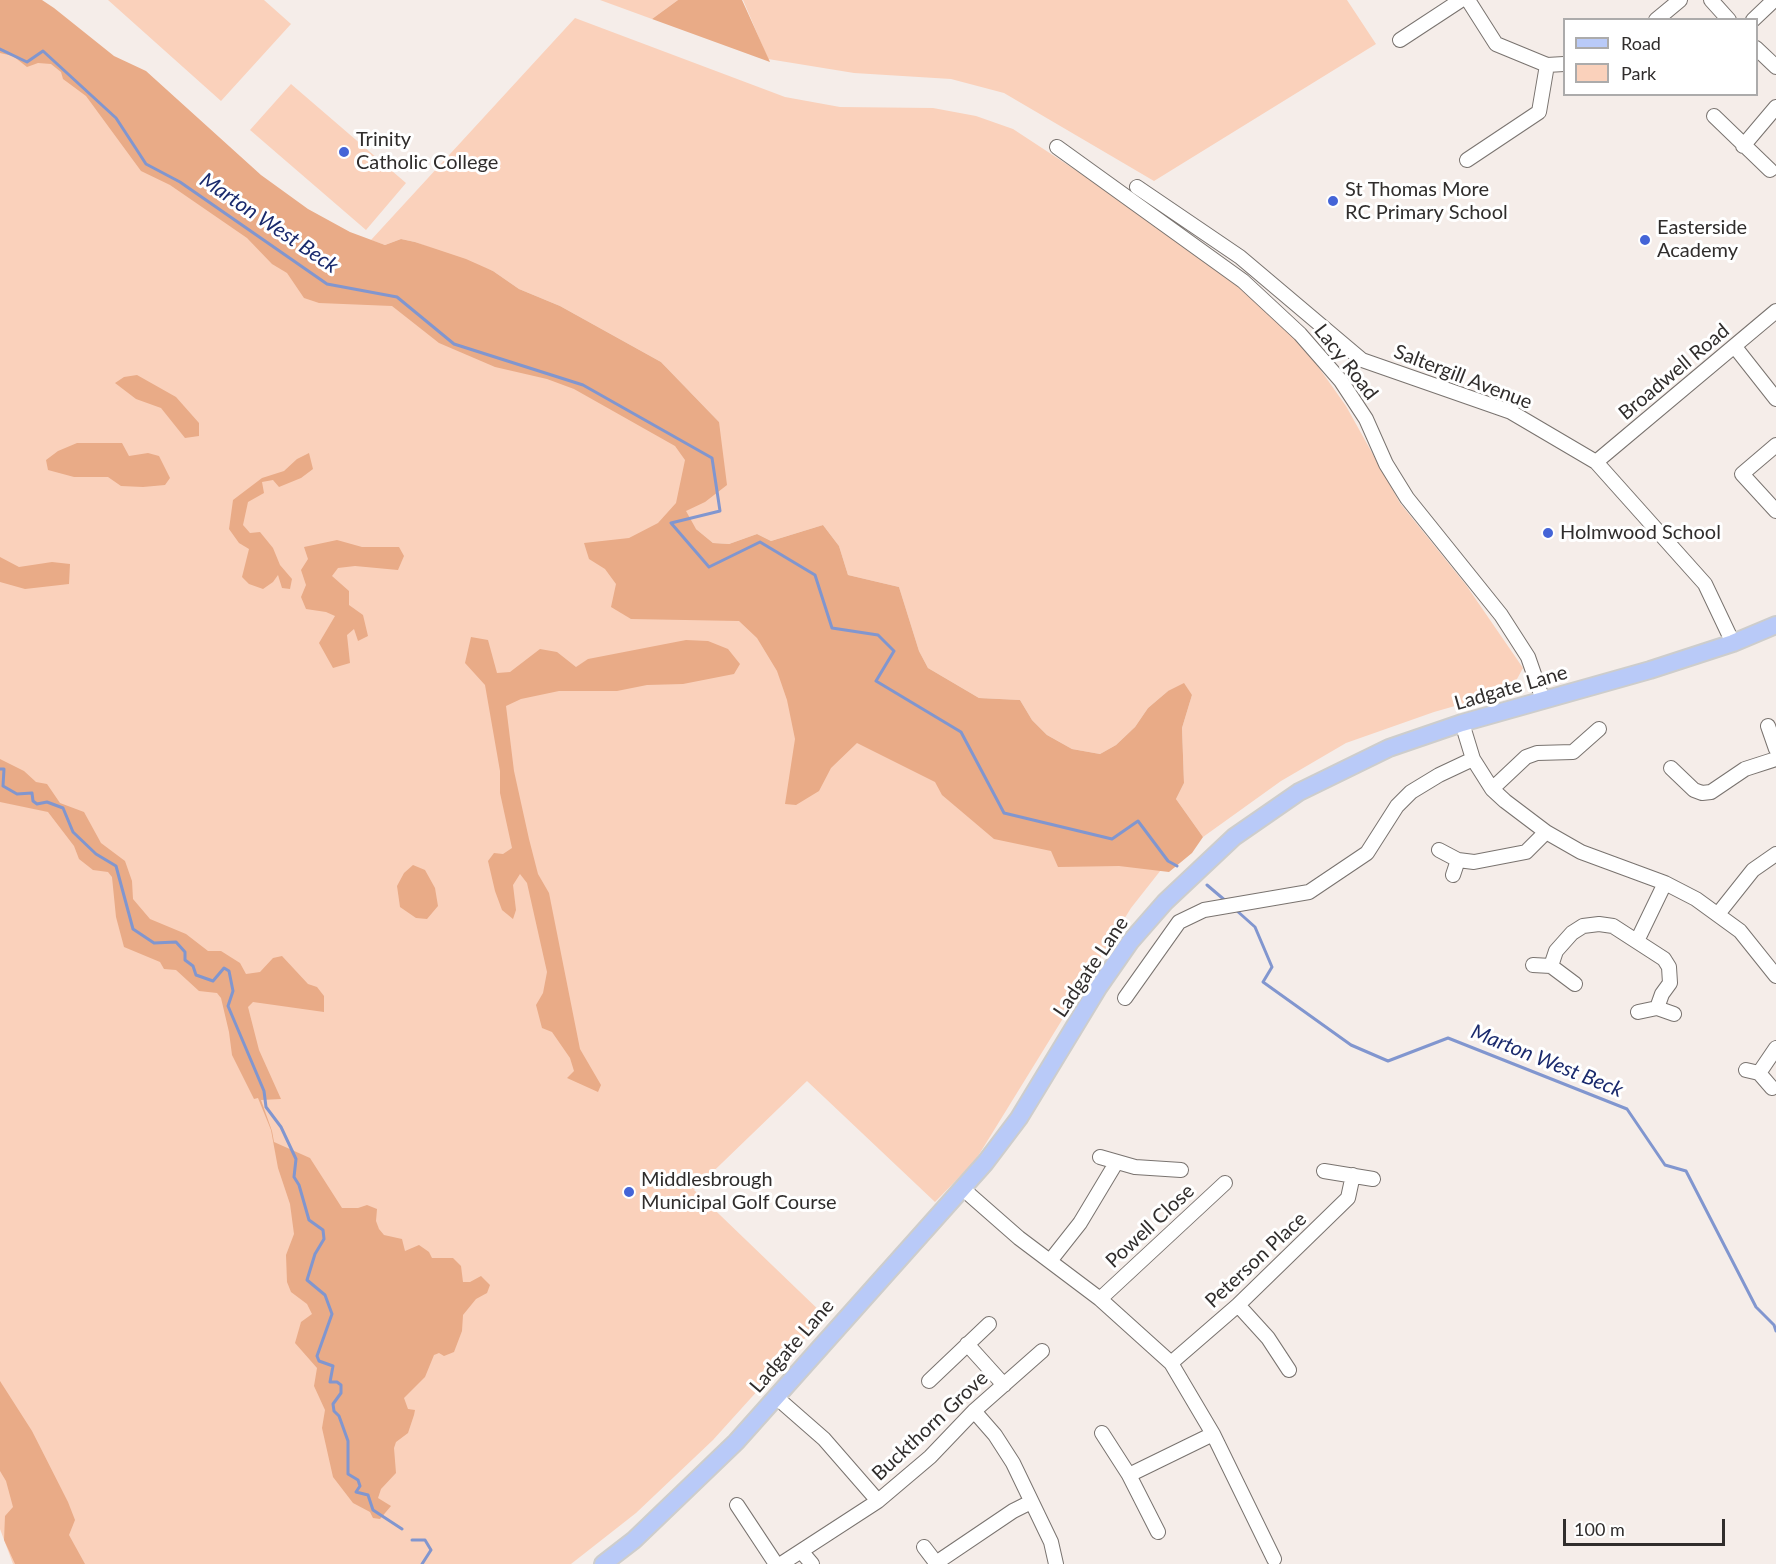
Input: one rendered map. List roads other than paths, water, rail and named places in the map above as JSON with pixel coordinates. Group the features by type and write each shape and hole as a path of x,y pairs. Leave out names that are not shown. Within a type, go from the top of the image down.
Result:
{"main road":[{"name":"Ladgate Lane","path":"603,1564 634,1540 711,1467 962,1188 1019,1118 1098,988 1130,942 1165,902 1212,855 1254,822 1299,792 1389,748 1462,723 1733,643 1776,625"}],"street":[{"path":"1400,40 1461,0"},
{"path":"1468,0 1496,44 1547,64 1563,64"},
{"path":"1658,18 1680,0"},
{"path":"1711,0 1727,18"},
{"path":"1755,18 1774,0"},
{"path":"1758,50 1776,68"},
{"path":"1467,160 1539,112 1547,64"},
{"path":"1743,146 1776,107"},
{"path":"1714,116 1770,170"},
{"name":"Lacy Road","path":"1057,147 1243,281 1300,334 1335,373 1366,419 1386,464 1407,498 1501,615 1528,657 1543,700"},
{"name":"Saltergill Avenue","path":"1137,187 1240,257 1362,360 1511,412 1596,462 1705,584 1733,643"},
{"name":"Broadwell Road","path":"1596,462 1776,311"},
{"path":"1735,347 1776,399"},
{"path":"1776,445 1742,474 1776,511"},
{"path":"1462,723 1473,759 1492,789 1546,832 1581,852 1665,882 1718,914 1754,946 1776,976"},
{"path":"1768,726 1776,749"},
{"path":"1492,789 1526,757 1537,753 1573,752 1599,729"},
{"path":"1125,998 1179,922 1204,910 1265,902 1309,892 1367,853 1397,806 1411,792 1439,775 1473,759"},
{"path":"1671,768 1694,790 1711,792 1745,769 1776,759"},
{"path":"1439,850 1458,860 1474,862 1526,852 1546,832"},
{"path":"1718,914 1753,870 1776,854"},
{"path":"1453,875 1458,860"},
{"path":"1638,941 1665,882"},
{"path":"1551,966 1556,951 1563,941 1583,926 1599,924 1612,927 1664,959 1669,967 1670,983 1662,994 1657,1008"},
{"path":"1533,965 1551,966 1575,984"},
{"path":"1638,1012 1657,1008 1674,1014"},
{"path":"1772,1088 1752,1072 1776,1048"},
{"path":"1100,1157 1135,1167 1181,1170"},
{"path":"1050,1261 1080,1223 1116,1163"},
{"path":"1324,1171 1373,1179"},
{"name":"Peterson Place","path":"1171,1363 1238,1305 1348,1198 1353,1176"},
{"name":"Powell Close","path":"1100,1299 1225,1183"},
{"path":"962,1188 1100,1299 1171,1363 1213,1434 1274,1559"},
{"path":"1238,1305 1268,1338 1289,1370"},
{"path":"929,1381 989,1323"},
{"path":"967,1344 1004,1385"},
{"name":"Buckthorn Grove","path":"779,1564 878,1501 930,1457 974,1411 1041,1351"},
{"path":"776,1397 824,1439 878,1501"},
{"path":"974,1411 995,1435 1013,1463 1051,1542 1056,1564"},
{"path":"1102,1433 1129,1475 1158,1532"},
{"path":"1129,1475 1213,1434"},
{"path":"924,1547 937,1564 1013,1511 1031,1502"},
{"path":"737,1504 779,1564"},
{"path":"801,1551 812,1564"}],"waterway":[{"name":"Marton West Beck","path":"0,49 27,62 43,51 116,118 146,164 180,182 327,284 397,297 454,344 583,385 712,458 720,511 671,523 709,567 760,542 815,575 832,628 878,635 894,651 876,681 961,732 1004,813 1112,839 1138,821 1168,861 1177,866"},
{"path":"0,769 4,769 3,786 17,794 32,793 33,801 37,804 47,802 63,808 73,832 96,854 116,866 133,929 154,943 176,942 185,952 185,960 193,966 196,975 213,981 224,968 229,971 233,991 228,1006 264,1091 266,1107 281,1127 296,1159 294,1177 299,1185 309,1220 323,1230 324,1239 315,1254 307,1280 325,1295 332,1314 317,1356 319,1361 333,1366 330,1382 337,1382 341,1385 341,1393 333,1404 348,1441 348,1474 358,1480 360,1486 356,1492 368,1495 373,1510 402,1529"},
{"name":"Marton West Beck","path":"1207,885 1227,902"},
{"name":"Marton West Beck","path":"1236,910 1255,927 1272,967 1263,982 1351,1045 1388,1061 1448,1038 1627,1109 1665,1165 1686,1171 1756,1307 1774,1325 1776,1331"},
{"path":"412,1540 425,1540 431,1550 422,1564"}],"place":[{"name":"Trinity Catholic College","path":"344,152"},
{"name":"St Thomas More RC Primary School","path":"1333,201"},
{"name":"Easterside Academy","path":"1645,240"},
{"name":"Holmwood School","path":"1548,533"},
{"name":"Middlesbrough Municipal Golf Course","path":"629,1192"}]}
